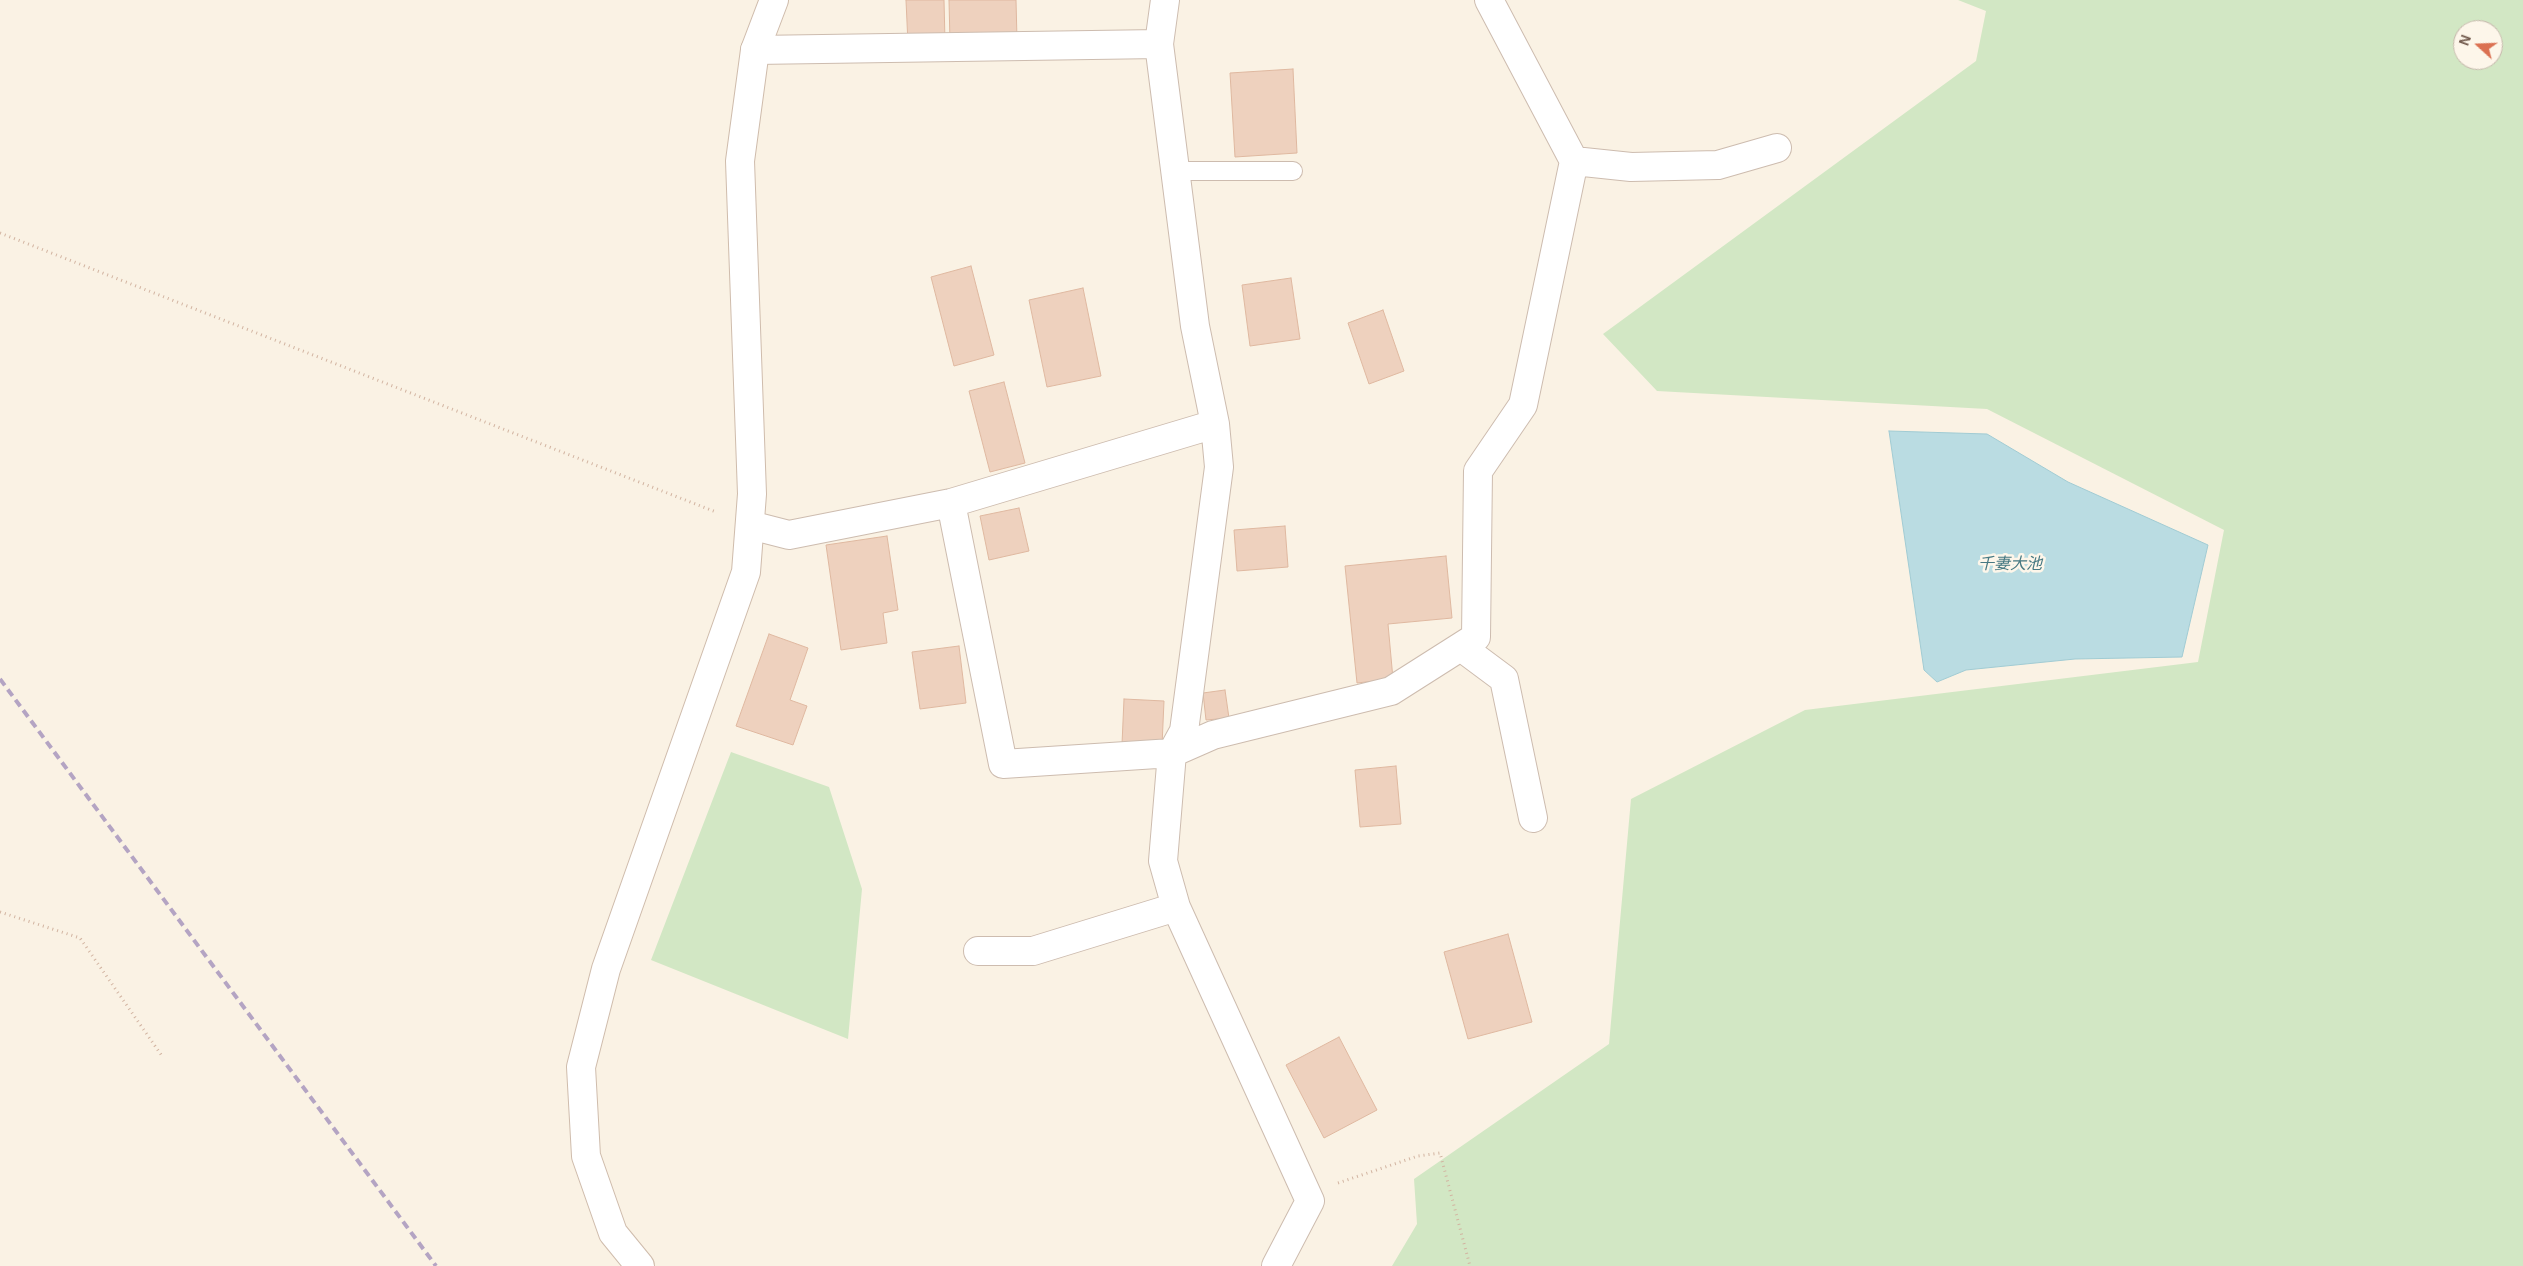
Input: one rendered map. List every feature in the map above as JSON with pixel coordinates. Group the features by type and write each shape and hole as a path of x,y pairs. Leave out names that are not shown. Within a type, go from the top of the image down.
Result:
{"street":[{"path":"640,1266 613,1233 586,1156 581,1067 606,970 746,572 752,494 740,161 755,50 774,0"},
{"path":"1165,0 1159,44 1195,326 1215,424 1219,467 1184,731 1172,753 1163,861 1176,907 1310,1201 1276,1266"},
{"path":"951,503 1004,764 1172,753 1213,735 1391,691 1476,638 1478,471 1523,405 1574,161 1489,0"},
{"path":"755,50 1159,44"},
{"path":"1574,161 1631,167 1718,165 1777,148"},
{"path":"750,525 789,535 951,503 1215,424"},
{"path":"1461,647 1504,679 1533,818"},
{"path":"978,951 1033,951 1176,907"}],"lane":[{"path":"1175,171 1293,171"}],"path":[{"path":"0,233 750,525"},
{"path":"0,912 80,938 162,1056"},
{"path":"1307,1194 1418,1156 1440,1152 1470,1266"}],"green space":[{"path":"1958,0 2523,0 2523,1266 1392,1266 1417,1224 1414,1179 1609,1044 1631,799 1805,710 2198,662 2224,530 1987,409 1657,391 1603,334 1976,61 1986,11"},
{"path":"731,752 829,787 862,889 848,1039 651,960"}],"water":[{"name":"千妻大池","path":"1889,431 1987,434 2068,482 2208,545 2182,657 2075,659 1966,670 1937,682 1924,670"}],"building":[{"path":"906,0 944,0 945,42 908,44"},
{"path":"949,0 1016,0 1017,40 950,42"},
{"path":"1293,69 1297,153 1235,157 1230,73"},
{"path":"971,266 994,355 954,366 931,277"},
{"path":"1291,278 1300,339 1250,346 1242,285"},
{"path":"1083,288 1101,376 1047,387 1029,300"},
{"path":"1383,310 1404,371 1369,384 1348,323"},
{"path":"1004,382 1025,463 990,472 969,391"},
{"path":"1019,508 1029,551 989,560 980,516"},
{"path":"1285,526 1288,567 1237,571 1234,530"},
{"path":"887,536 898,610 883,613 887,643 841,650 826,545"},
{"path":"1446,556 1452,618 1388,624 1393,679 1357,683 1345,566"},
{"path":"769,634 808,648 790,700 807,706 793,745 736,726"},
{"path":"959,646 966,703 920,709 912,652"},
{"path":"1225,690 1229,718 1206,720 1203,693"},
{"path":"1124,699 1164,701 1162,746 1122,744"},
{"path":"1396,766 1401,824 1360,827 1355,770"},
{"path":"1508,934 1532,1022 1468,1039 1444,952"},
{"path":"1339,1037 1377,1110 1324,1138 1286,1065"}],"railway":[{"path":"0,679 436,1266"}]}
